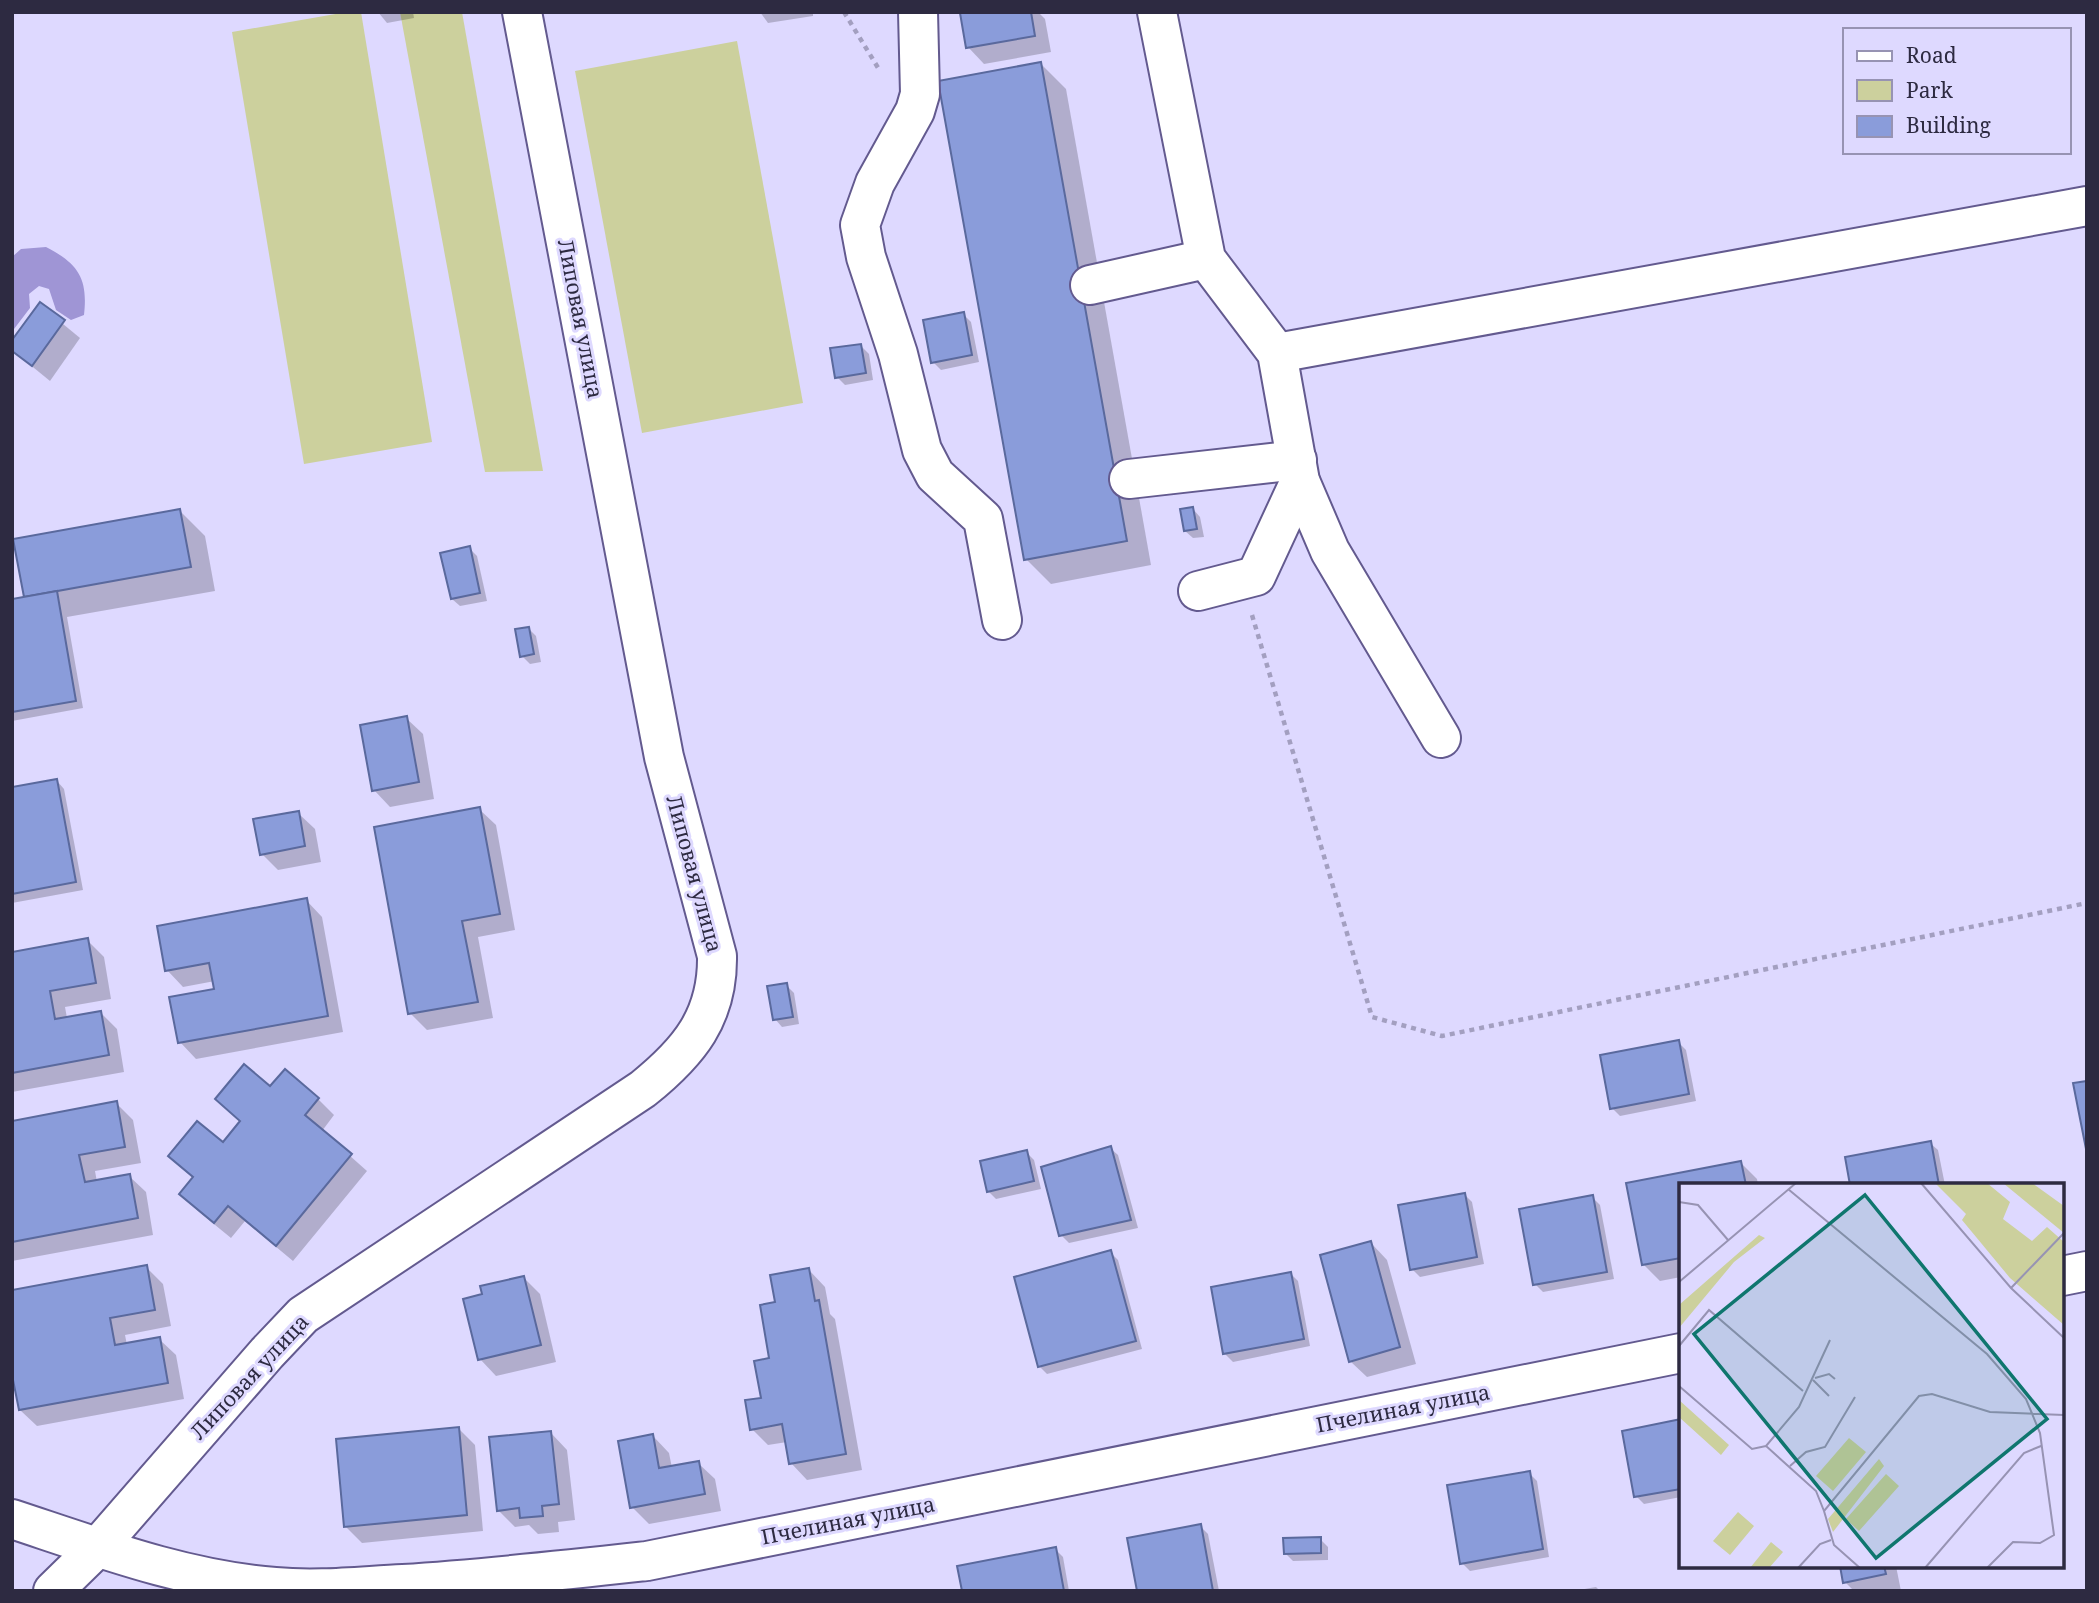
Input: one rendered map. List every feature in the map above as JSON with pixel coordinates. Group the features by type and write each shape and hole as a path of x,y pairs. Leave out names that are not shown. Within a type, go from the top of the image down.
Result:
{"street":[{"name":"Липовая улица","path":"53,1591 98,1547 303,1315 652,1082 670,1067 692,1042 708,1014 718,985 717,956 664,757 522,12"},
{"path":"918,12 919,94 910,121 875,183 860,225 866,257 898,354 922,450 935,475 983,519 1002,620"},
{"path":"1157,12 1206,259 1277,353 1299,470 1330,551 1441,738"},
{"path":"1277,353 2087,206"},
{"path":"1090,285 1206,259"},
{"path":"1129,479 1299,470"},
{"path":"1198,591 1256,576 1299,470"},
{"path":"2064,1276 2087,1271"},
{"name":"Пчелиная улица","path":"12,1519 98,1547 211,1578 275,1587 333,1588 490,1578 647,1562 1679,1353"}],"path":[{"path":"844,12 910,121"},
{"path":"1241,580 1372,1017 1442,1036 2087,903"}],"green space":[{"path":"347,12 361,12 432,442 304,464 232,32"},
{"path":"400,12 462,12 543,471 485,472"},
{"path":"737,41 803,403 642,433 575,71"}],"shaded area":[{"path":"46,247 74,266 79,274 84,292 84,315 71,320 56,310 49,289 39,286 29,294 30,308 14,329 12,257 21,249"}],"building":[{"path":"1031,12 1035,36 966,48 960,13"},
{"path":"1041,62 1127,541 1024,560 938,81"},
{"path":"40,302 65,320 32,366 12,351 12,340"},
{"path":"964,312 972,355 931,363 923,320"},
{"path":"861,344 866,373 835,378 830,348"},
{"path":"1193,507 1197,529 1184,531 1180,509"},
{"path":"180,509 191,567 24,597 13,539"},
{"path":"470,546 480,593 451,599 440,553"},
{"path":"57,591 76,701 12,712 12,599"},
{"path":"529,627 534,654 520,657 515,629"},
{"path":"407,716 419,782 372,791 360,725"},
{"path":"57,779 76,882 12,894 12,787"},
{"path":"480,807 500,914 462,921 478,1002 408,1014 374,827"},
{"path":"299,811 305,846 260,855 253,819"},
{"path":"307,898 328,1016 178,1043 169,997 214,989 209,963 165,971 157,926"},
{"path":"88,938 96,983 50,991 55,1019 101,1011 109,1055 12,1073 12,952"},
{"path":"787,983 793,1017 773,1020 767,986"},
{"path":"1679,1040 1689,1094 1610,1109 1600,1055"},
{"path":"244,1064 270,1086 285,1069 319,1098 305,1115 352,1154 276,1246 228,1206 214,1223 179,1194 193,1177 168,1156 197,1121 223,1142 240,1121 215,1099"},
{"path":"2087,1081 2087,1154 2073,1083"},
{"path":"117,1101 125,1147 79,1155 85,1182 130,1174 138,1218 12,1242 12,1121"},
{"path":"1931,1141 1939,1183 1850,1183 1845,1157"},
{"path":"1111,1146 1131,1220 1059,1236 1041,1167"},
{"path":"1027,1150 1034,1181 987,1192 980,1161"},
{"path":"1741,1161 1746,1183 1679,1183 1679,1258 1642,1265 1626,1183"},
{"path":"1465,1193 1477,1257 1410,1270 1398,1205"},
{"path":"1593,1195 1607,1272 1533,1285 1519,1209"},
{"path":"1371,1241 1400,1347 1349,1362 1320,1255"},
{"path":"1111,1250 1136,1341 1038,1367 1014,1277"},
{"path":"147,1265 155,1310 110,1318 115,1345 160,1337 168,1383 19,1410 12,1375 12,1290"},
{"path":"809,1268 815,1301 819,1300 846,1454 789,1464 782,1424 750,1430 745,1400 761,1398 754,1361 769,1358 760,1305 775,1302 770,1275"},
{"path":"1291,1272 1304,1339 1223,1354 1211,1287"},
{"path":"524,1276 541,1345 478,1360 463,1299 482,1294 480,1286"},
{"path":"1679,1419 1679,1489 1634,1497 1622,1431"},
{"path":"459,1427 467,1515 344,1527 336,1439"},
{"path":"551,1431 559,1504 542,1506 543,1516 520,1518 519,1508 497,1511 489,1437"},
{"path":"653,1434 659,1468 699,1461 705,1494 630,1508 618,1441"},
{"path":"1530,1471 1543,1549 1460,1564 1447,1485"},
{"path":"1201,1524 1213,1591 1137,1591 1127,1538"},
{"path":"1321,1537 1321,1553 1284,1554 1283,1538"},
{"path":"1056,1547 1064,1591 962,1591 957,1566"},
{"path":"1840,1568 1884,1568 1886,1574 1843,1583"}]}
